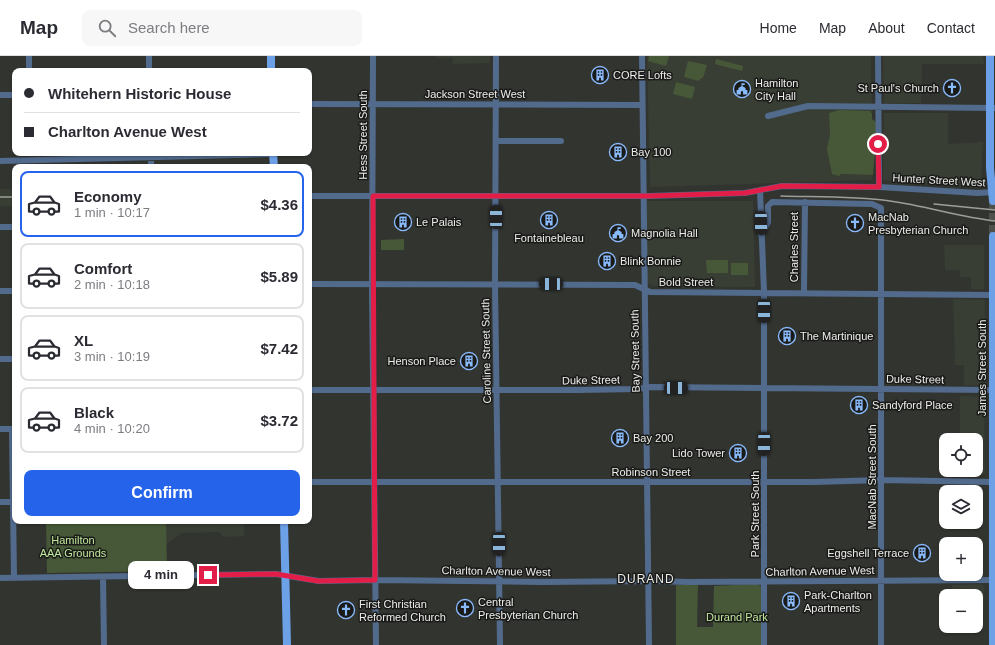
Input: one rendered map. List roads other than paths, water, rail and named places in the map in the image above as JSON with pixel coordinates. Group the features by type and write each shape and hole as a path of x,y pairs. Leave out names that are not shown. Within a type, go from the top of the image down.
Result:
{"main road":[{"path":"271,56 271,68"},
{"path":"990,56 993,108 993,201"},
{"name":"James Street South","path":"993,236 993,645"},
{"path":"284,524 287,645"}],"street":[{"path":"29,56 29,68"},
{"path":"149,56 149,68"},
{"name":"Hess Street South","path":"373,56 372,283 376,645"},
{"name":"Caroline Street South","path":"496,56 495,284 500,645"},
{"name":"Bay Street South","path":"642,56 642,196 649,645"},
{"path":"878,56 879,187"},
{"path":"0,95 12,95"},
{"name":"Jackson Street West","path":"312,104 641,105"},
{"path":"768,116 806,106 878,108 993,108"},
{"path":"496,141 561,141"},
{"path":"31,156 31,162"},
{"path":"0,162 31,162 134,156"},
{"name":"Hunter Street West","path":"312,196 642,196 745,193 782,186 879,187 978,193 993,192"},
{"name":"Park Street South","path":"760,190 764,292 764,645"},
{"path":"761,235 768,222 768,209 770,204 805,202"},
{"name":"MacNab Street South","path":"805,202 878,205 882,212 882,645"},
{"name":"Charles Street","path":"804,292 805,202"},
{"path":"0,227 12,227"},
{"name":"Bold Street","path":"312,284 635,285 650,292 992,294"},
{"path":"0,291 12,291"},
{"path":"0,359 12,359"},
{"name":"Duke Street","path":"312,390 645,388 993,390"},
{"path":"0,429 12,429"},
{"name":"Robinson Street","path":"312,482 764,482 882,480 993,482"},
{"path":"0,502 12,502"},
{"path":"13,524 14,577"},
{"name":"Charlton Avenue West","path":"0,578 276,574 318,581 869,582 882,579 994,580"},
{"path":"103,577 104,645"}],"tunnel":[{"path":"993,201 993,236"}],"railway":[{"path":"781,196 876,199 995,221"},
{"path":"0,197 12,197"},
{"path":"934,204 995,210"}],"place":[{"name":"CORE Lofts","path":"600,75"},
{"name":"St Paul's Church","path":"952,88"},
{"name":"Hamilton City Hall","path":"742,89"},
{"name":"Bay 100","path":"618,152"},
{"name":"Fontainebleau","path":"549,220"},
{"name":"Le Palais","path":"403,222"},
{"name":"MacNab Presbyterian Church","path":"855,223"},
{"name":"Magnolia Hall","path":"618,233"},
{"name":"Blink Bonnie","path":"607,261"},
{"name":"The Martinique","path":"787,336"},
{"name":"Henson Place","path":"469,361"},
{"name":"Sandyford Place","path":"859,405"},
{"name":"Bay 200","path":"620,438"},
{"name":"Lido Tower","path":"738,453"},
{"name":"Eggshell Terrace","path":"922,553"},
{"name":"Park-Charlton Apartments","path":"791,601"},
{"name":"Central Presbyterian Church","path":"465,608"},
{"name":"First Christian Reformed Church","path":"346,610"}],"district":[{"name":"DURAND","path":"646,579"}],"park label":[{"name":"Hamilton AAA Grounds","path":"73,546"},
{"name":"Durand Park","path":"737,617"}]}
